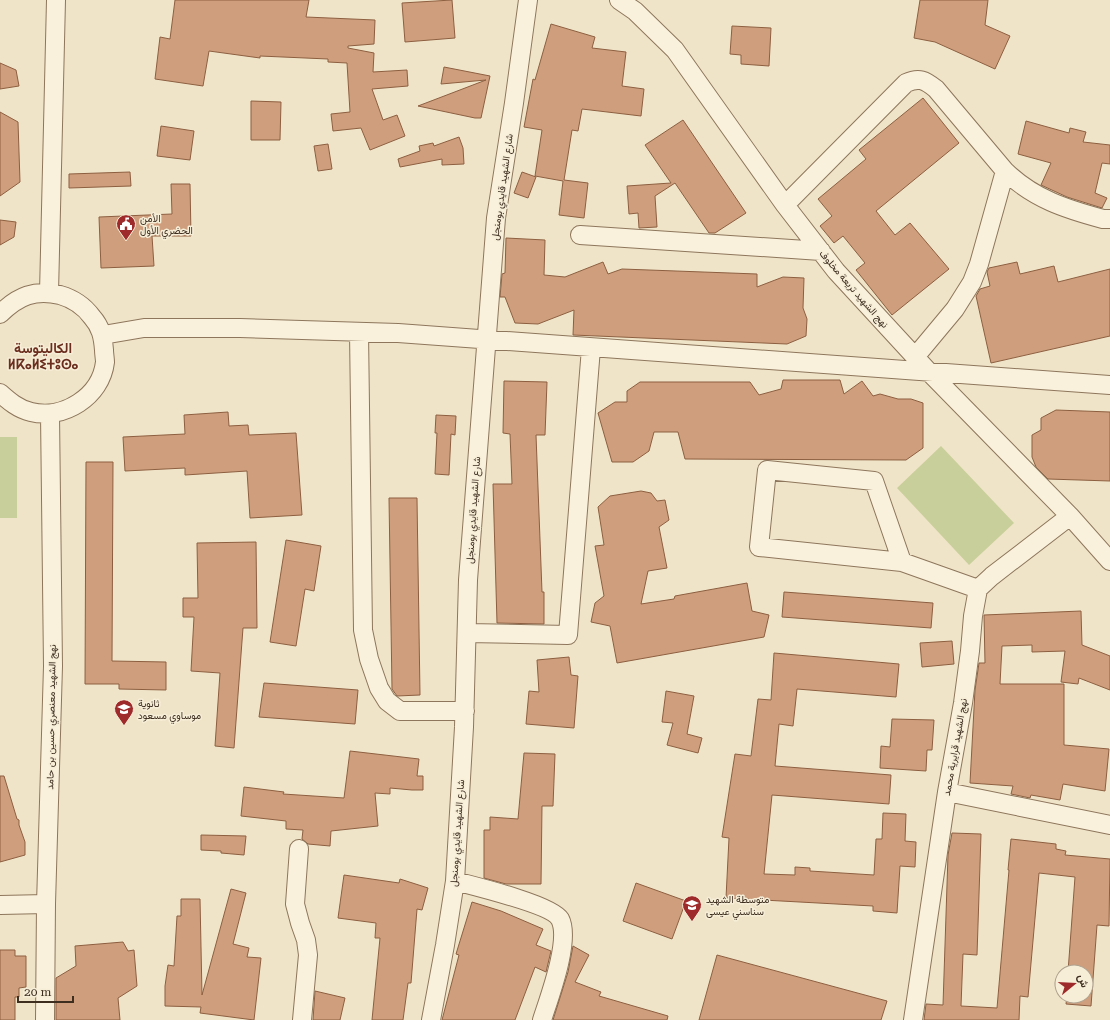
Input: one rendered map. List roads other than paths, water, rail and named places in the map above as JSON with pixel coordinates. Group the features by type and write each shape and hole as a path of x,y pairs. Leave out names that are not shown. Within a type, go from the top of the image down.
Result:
{"street":[{"path":"49,293 56,0"},
{"name":"شارع الشهيد قايدي بومنجل","path":"431,1020 446,945 455,881 465,711 468,580 496,218 514,104 528,0"},
{"name":"نهج الشهيد تريعة مخلوف","path":"619,0 635,11 675,50 785,205 836,271 929,372 1070,516 1110,561"},
{"path":"785,205 906,83 914,79 928,82 936,89 1016,181 1042,198 1065,208 1103,220 1110,219"},
{"path":"915,357 955,309 972,282 979,264 1005,170"},
{"path":"580,235 821,251"},
{"path":"4,306 29,295 49,293 68,297 85,308 98,323 103,335 105,363 99,382 87,398 70,409 50,414 30,412 4,400"},
{"path":"103,335 144,328 240,328 398,333 1110,384"},
{"path":"359,332 362,630 369,659 379,688 387,700 400,710 465,711"},
{"path":"467,633 568,635 591,348"},
{"name":"نهج الشهيد معنصري حسين بن حامد","path":"45,1020 46,904 53,666 50,414"},
{"path":"902,562 874,481 766,470 759,547 902,562 978,590 1009,562 1070,516"},
{"name":"نهج الشهيد قرايرية محمد","path":"913,1020 947,792 963,703 973,616 978,590"},
{"path":"947,792 1110,825"},
{"path":"299,849 295,904 306,940 308,955 302,1020"},
{"path":"455,881 528,902 551,911 560,919 563,935 559,966 542,1020"},
{"path":"0,905 46,904"}],"place":[{"name":"الأمن الحضري الأول","path":"126,241"},
{"name":"ثانوية موساوي مسعود","path":"124,726"},
{"name":"متوسطة الشهيد سناسني عيسى","path":"692,922"}],"district":[{"name":"الكاليتوسة ⵍⴽⴰⵍⵉⵜⵓⵙⴰ","path":"43,356"}]}
